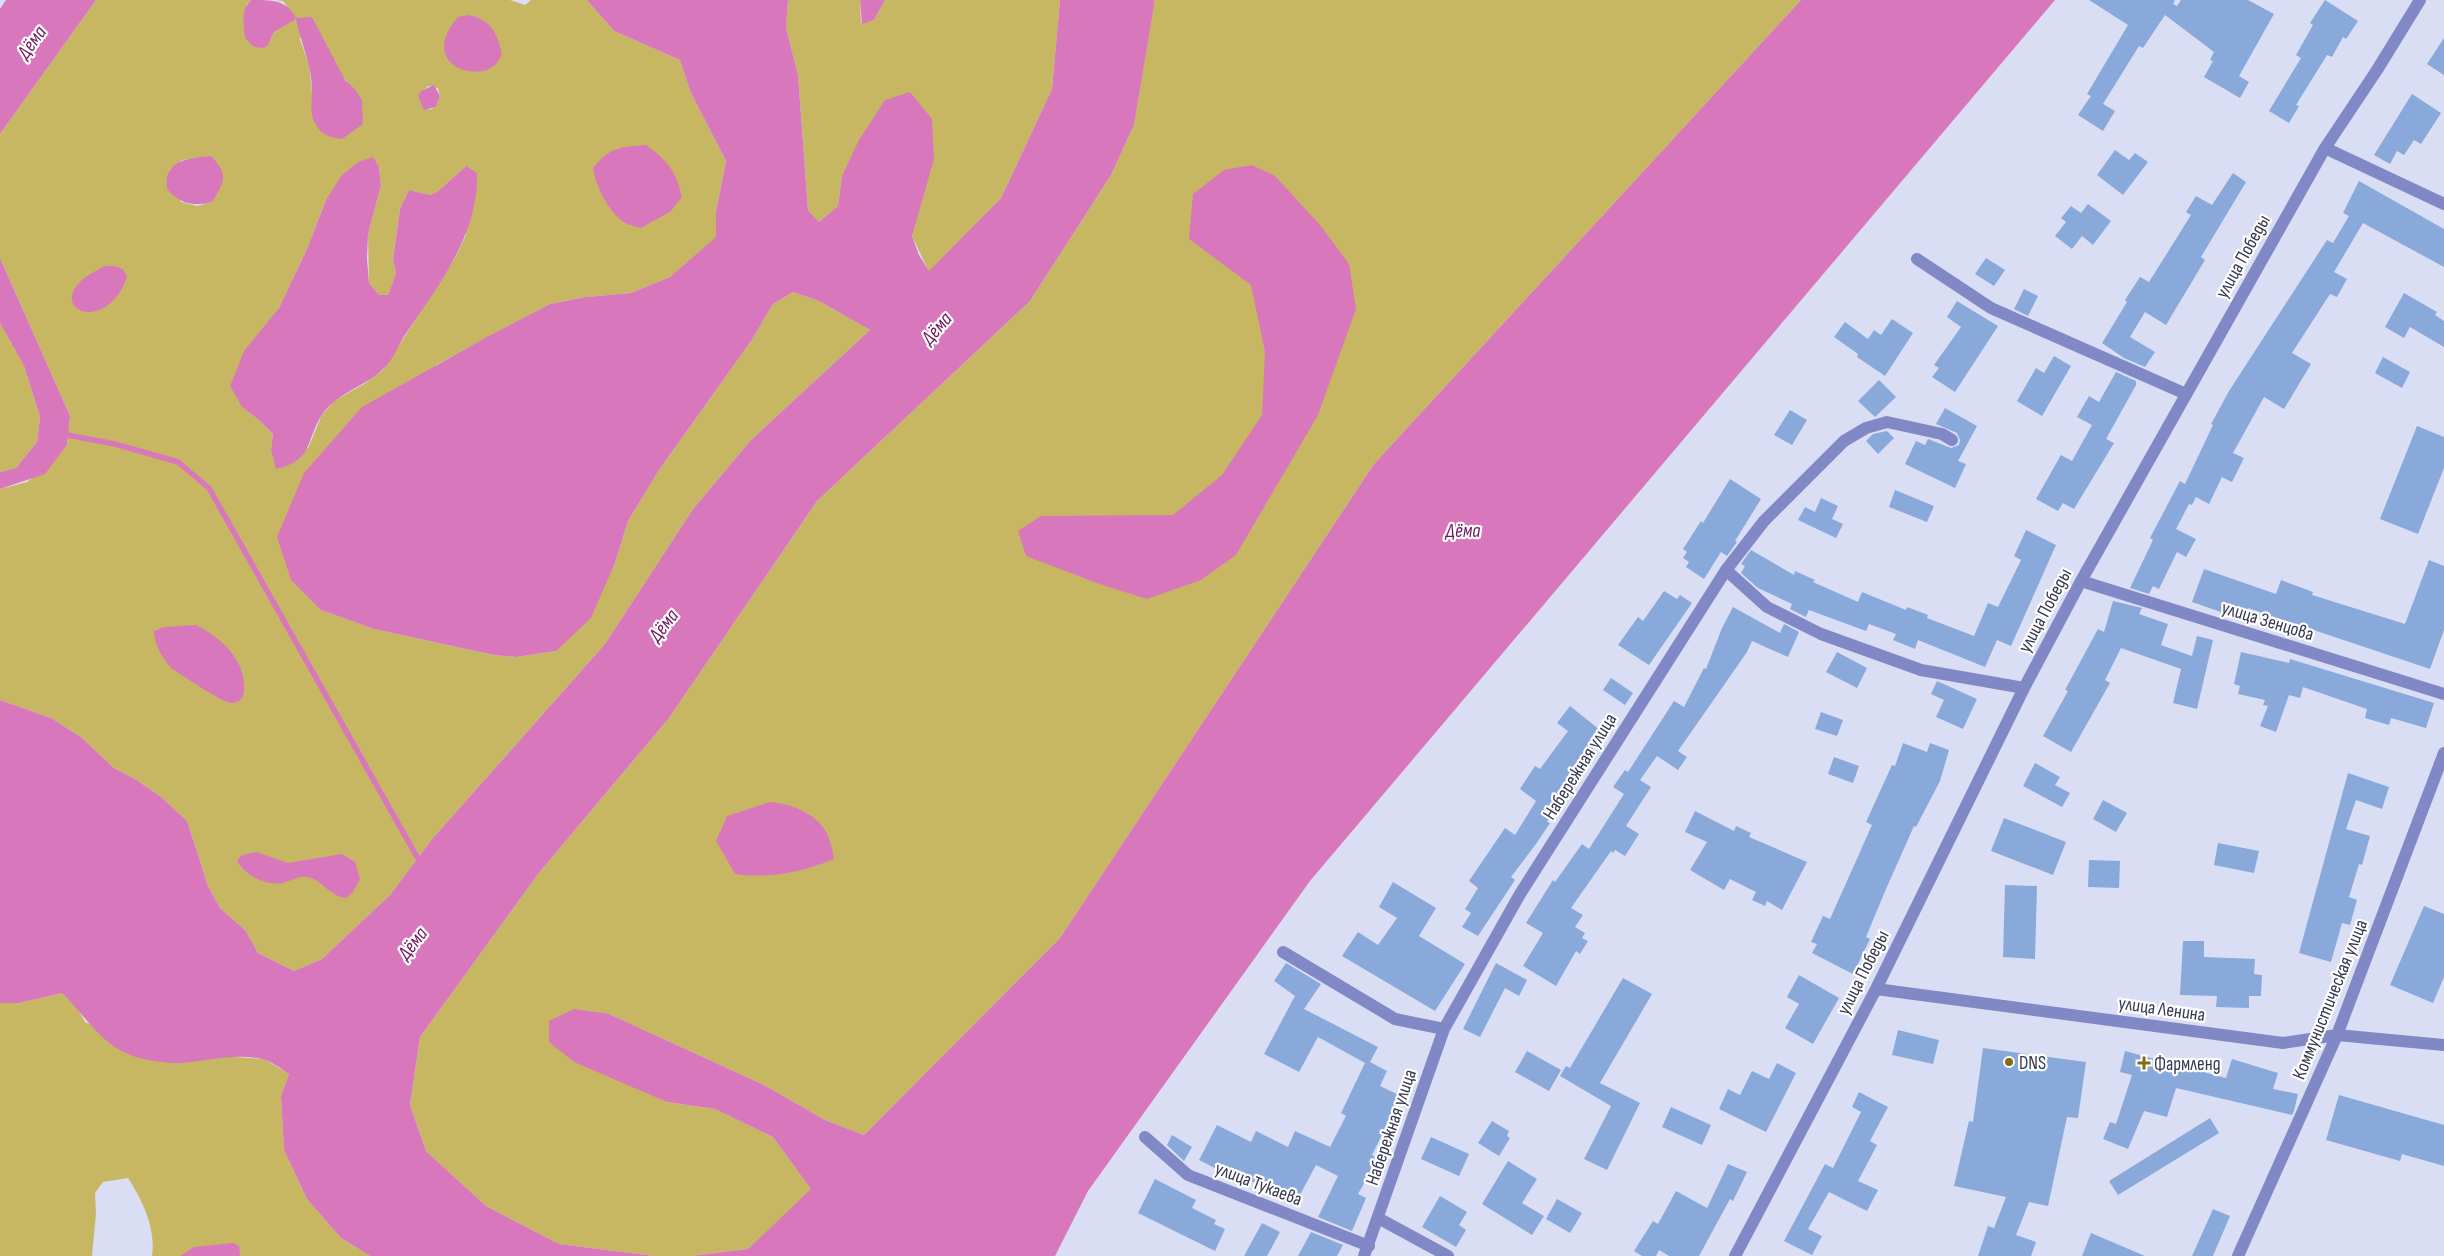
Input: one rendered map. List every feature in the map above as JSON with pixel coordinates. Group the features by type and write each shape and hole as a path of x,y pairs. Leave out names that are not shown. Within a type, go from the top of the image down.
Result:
{"street":[{"name":"улица Победы","path":"1735,1256 1876,989 2024,688 2081,581 2325,148 2377,70 2420,0"},
{"path":"2325,148 2444,204"},
{"path":"1917,259 1991,308 2186,394"},
{"name":"Набережная улица","path":"1367,1251 1444,1029 1520,894 1726,570 1764,521 1844,441 1866,428 1887,422 1942,434 1952,440"},
{"path":"1726,570 1767,607 1821,634 1921,670 2024,688"},
{"name":"улица Зенцова","path":"2081,581 2444,694"},
{"name":"Коммунистическая улица","path":"2238,1256 2337,1035 2444,753"},
{"path":"1283,952 1395,1019 1444,1029"},
{"name":"улица Ленина","path":"1876,989 2283,1043 2337,1035 2444,1045"},
{"name":"улица Тукаева","path":"1145,1137 1188,1175 1367,1251"},
{"path":"1378,1218 1448,1256"}],"shaded area":[{"path":"96,0 251,0 247,4 245,38 268,45 274,32 296,18 283,1 276,0 510,0 525,5 531,0 587,0 614,31 680,60 691,93 726,161 716,212 717,237 670,277 631,293 586,297 550,304 436,365 321,610 374,629 494,655 516,657 556,651 615,563 628,521 659,470 751,341 773,304 793,292 819,301 870,330 751,440 693,509 605,644 433,838 390,895 322,959 294,971 258,953 246,931 220,908 208,886 187,821 161,797 135,779 114,768 81,737 51,718 0,700 0,489 27,482 56,458 67,445 70,416 0,258 0,134","holes":["312,17 340,73 354,88 312,93 309,65 300,39","428,86 438,88 440,96 436,107 429,110 418,96","211,156 212,202 197,206 181,202 169,170 182,160","466,166 466,235 455,258 384,369 364,384 334,401 322,415 308,448 271,450 273,434 242,407 263,329 279,308 307,249 326,200 379,167 381,185 368,234 369,283 379,295 388,295 396,273 393,258 400,209 409,190 430,195 437,192"]},
{"path":"788,0 860,0 861,23 874,20 885,0 1060,0 1052,89 1001,198 929,272 912,236 919,207 842,176 838,206 819,222 808,210 798,75 786,28"},
{"path":"1154,0 1801,0 1374,464 1060,938 864,1135 825,1120 764,1085 609,1014 667,1102 715,1109 773,1137 812,1190 748,1249 691,1256 655,1256 559,1244 486,1206 426,1151 410,1105 420,1037 538,874 669,718 817,501 1030,301 1111,175 1134,125"},
{"path":"0,323 24,366 40,417 37,442 16,468 0,472"},
{"path":"62,993 78,1009 85,1022 180,1063 222,1056 264,1059 289,1074 281,1096 284,1150 307,1199 341,1238 370,1256 152,1256 152,1236 147,1216 139,1196 128,1178 103,1182 95,1193 96,1214 92,1256 0,1256 0,1003 19,1003"}],"water":[{"path":"6,0 96,0 0,134 0,9"},
{"path":"251,0 278,2 284,4 296,18 312,17 345,80 354,88 362,100 363,124 342,139 330,137 321,132 312,117 312,82 296,19 274,32 268,45 263,48 254,47 245,38 244,23 245,9"},
{"path":"587,0 788,0 786,28 798,75 808,210 819,222 838,206 842,176 859,140 885,100 910,92 932,119 934,159 912,236 919,255 929,271 1001,198 1052,89 1060,0 1154,0 1154,5 1134,125 1111,175 1030,301 817,501 669,718 538,874 420,1037 410,1105 426,1151 486,1206 559,1244 655,1256 370,1256 341,1238 307,1199 284,1150 281,1096 289,1074 276,1065 269,1061 252,1057 232,1057 177,1063 133,1056 112,1045 94,1029 62,993 19,1003 0,1003 0,700 51,718 81,737 114,768 135,779 161,797 187,821 208,886 220,908 246,931 258,953 294,971 322,959 390,895 433,838 605,644 693,509 751,440 870,330 819,301 793,292 773,304 751,341 659,470 628,521 615,563 591,618 556,651 516,657 494,655 374,629 321,610 291,580 277,537 304,473 362,407 550,304 586,297 631,293 670,277 716,237 716,212 726,161 691,93 680,60 614,31"},
{"path":"860,0 885,0 874,20 862,24"},
{"name":"Дёма","path":"1801,0 2055,0 1310,881 1088,1191 1055,1256 691,1256 748,1249 811,1189 773,1137 715,1109 667,1102 574,1062 549,1042 549,1021 574,1009 609,1014 764,1085 825,1120 864,1135 1060,938 1374,464"},
{"path":"469,15 488,24 498,40 502,54 498,62 487,70 476,72 465,70 454,66 447,58 444,47 447,33 458,17"},
{"path":"434,85 440,96 436,107 424,110 418,96 421,91"},
{"path":"646,145 670,167 677,180 682,197 671,211 641,228 624,222 607,204 599,189 593,168 605,156 616,149"},
{"path":"211,156 223,173 220,189 212,202 187,203 177,198 167,189 167,179 173,166 186,160"},
{"path":"373,157 379,167 381,185 368,234 367,259 369,283 379,295 388,295 396,273 393,259 400,209 409,190 430,195 437,192 466,166 477,173 476,196 471,218 464,239 443,279 386,367 334,402 322,415 303,455 288,465 276,469 271,450 273,434 242,407 230,386 244,351 279,308 307,249 326,200 342,175 358,162"},
{"path":"1252,165 1275,176 1320,225 1349,264 1356,309 1318,415 1236,555 1201,580 1147,599 1102,585 1026,556 1018,531 1041,516 1173,515 1222,475 1262,415 1265,352 1251,285 1189,239 1193,194 1224,170"},
{"path":"0,258 70,416 67,445 45,474 0,489 0,472 16,468 37,442 40,417 24,366 0,323"},
{"path":"105,266 123,269 127,277 118,294 108,305 96,311 86,312 77,309 72,302 73,294 79,283 88,275"},
{"path":"196,625 215,636 237,660 244,680 244,694 239,701 232,703 220,699 172,669 165,661 160,652 154,631 164,627"},
{"path":"770,802 796,808 818,822 828,836 834,859 810,868 773,875 735,874 716,841 727,816"},
{"path":"256,852 288,863 342,854 355,862 360,879 353,892 346,898 335,895 312,878 303,877 283,883 269,883 257,879 245,871 237,861 242,855"},
{"path":"233,1243 239,1246 240,1256 180,1256 194,1247"}],"building":[{"path":"2089,0 2175,0 2173,4 2177,6 2181,0 2248,0 2274,14 2239,76 2249,82 2240,98 2204,77 2213,61 2210,60 2214,52 2165,15 2143,48 2139,46 2103,104 2115,111 2103,131 2078,115 2091,96 2087,94 2128,25"},
{"path":"2325,0 2358,21 2346,39 2343,37 2332,57 2327,55 2296,105 2299,106 2289,123 2269,111 2301,58 2296,55 2313,25 2310,23"},
{"path":"2444,38 2444,75 2427,64"},
{"path":"2412,94 2441,113 2421,144 2414,140 2404,155 2397,151 2390,164 2374,155"},
{"path":"2115,150 2129,160 2135,153 2148,162 2123,195 2097,175"},
{"path":"2233,173 2246,182 2201,257 2205,260 2166,325 2145,312 2130,337 2155,352 2145,367 2124,358 2102,343 2127,302 2125,300 2140,277 2149,282 2191,215 2186,212 2196,196 2212,205"},
{"path":"2359,181 2444,229 2444,267 2363,223 2334,272 2347,279 2337,297 2330,294 2292,353 2311,364 2284,409 2264,397 2233,453 2244,458 2232,482 2222,477 2209,504 2196,497 2192,505 2189,504 2176,529 2196,539 2186,557 2177,552 2159,589 2153,586 2149,594 2130,588 2153,540 2150,538 2180,481 2185,484 2213,425 2211,424 2229,391 2327,240 2333,243 2349,216 2343,213"},
{"path":"2088,204 2111,221 2093,245 2082,236 2072,249 2055,236 2066,222 2061,218 2071,206 2081,213"},
{"path":"1986,258 2005,270 1994,286 1975,274"},
{"path":"2024,289 2038,296 2028,316 2014,309"},
{"path":"2404,293 2437,312 2435,315 2444,321 2444,347 2410,327 2404,338 2385,327"},
{"path":"1957,301 1998,326 1955,392 1932,377 1939,368 1934,365 1961,327 1947,317"},
{"path":"1892,319 1913,333 1885,376 1857,357 1858,354 1834,337 1845,322 1868,339 1874,330 1881,335"},
{"path":"2054,356 2071,366 2042,416 2017,401 2036,368 2044,373"},
{"path":"2383,357 2410,372 2402,388 2375,373"},
{"path":"2116,372 2136,381 2136,385 2106,439 2114,443 2074,509 2063,503 2058,511 2036,499 2061,455 2072,461 2092,425 2077,417 2089,396 2099,402"},
{"path":"1879,380 1896,397 1875,417 1858,401"},
{"path":"1945,408 1977,426 1958,461 1966,464 1955,488 1905,464 1916,441 1925,445 1928,439 1951,448 1959,445 1960,440 1957,433 1936,424"},
{"path":"1790,410 1807,420 1792,445 1774,435"},
{"path":"2417,426 2444,437 2444,468 2418,534 2380,519"},
{"path":"1887,431 1894,438 1878,454 1866,441 1873,434"},
{"path":"1730,479 1761,499 1735,541 1737,542 1727,556 1721,552 1704,579 1686,567 1689,562 1683,558 1687,552 1683,549 1701,521 1703,523"},
{"path":"1895,490 1934,506 1927,522 1889,507"},
{"path":"1821,498 1838,506 1832,519 1843,524 1836,538 1798,520 1805,507 1815,512"},
{"path":"2026,530 2056,545 2011,646 1997,640 1985,667 1918,640 1915,649 1893,640 1896,634 1869,624 1866,631 1809,610 1806,617 1790,609 1792,604 1758,588 1741,573 1745,566 1741,564 1751,550 1794,575 1795,571 1815,580 1813,582 1858,602 1862,592 1906,610 1907,607 1928,615 1927,618 1974,636 1988,603 1998,607 2021,560 2014,556"},
{"path":"2429,560 2444,566 2444,630 2430,669 2248,608 2244,620 2192,602 2204,569 2276,594 2281,580 2313,592 2312,595 2405,624"},
{"path":"1664,591 1677,599 1680,595 1692,603 1649,665 1618,645 1638,617 1643,621"},
{"path":"2113,601 2142,608 2139,614 2168,624 2161,645 2192,656 2197,636 2213,640 2197,709 2173,703 2181,669 2121,648 2105,680 2110,683 2071,752 2043,736 2068,691 2065,690 2098,629 2104,632"},
{"path":"1733,607 1780,633 1784,624 1799,632 1788,657 1752,641 1747,652 1678,751 1687,757 1678,770 1657,756 1640,780 1651,787 1626,826 1639,834 1625,856 1615,850 1613,853 1611,851 1571,908 1583,915 1575,927 1585,933 1582,938 1588,941 1580,954 1576,951 1556,986 1523,966 1543,933 1526,923 1553,880 1555,882 1582,844 1589,849 1624,794 1613,787 1625,770 1628,772 1674,701 1684,707 1704,668 1706,669 1722,628"},
{"path":"1837,652 1867,668 1857,688 1826,672"},
{"path":"2241,652 2289,663 2290,659 2434,703 2426,728 2391,718 2389,725 2365,718 2367,709 2303,687 2300,698 2289,695 2276,732 2260,726 2268,706 2263,705 2265,700 2238,694 2240,686 2234,684"},
{"path":"1611,678 1633,693 1625,705 1603,690"},
{"path":"1937,681 1977,699 1963,729 1936,717 1944,700 1931,694"},
{"path":"1570,706 1605,734 1582,762 1586,765 1547,822 1550,823 1536,844 1511,877 1515,880 1478,936 1462,927 1471,913 1465,909 1478,888 1469,881 1505,828 1515,835 1536,801 1520,789 1535,766 1540,769 1568,731 1557,723"},
{"path":"1821,712 1843,720 1837,736 1815,729"},
{"path":"1903,743 1927,752 1930,743 1949,750 1940,781 1916,827 1914,826 1866,937 1870,939 1853,974 1812,953 1817,944 1811,942 1823,916 1830,919 1872,825 1866,822 1892,765 1895,766"},
{"path":"1834,757 1859,766 1853,783 1828,774"},
{"path":"2035,763 2060,777 2055,785 2070,793 2062,807 2023,786"},
{"path":"2348,773 2389,787 2382,809 2356,800 2346,829 2370,836 2362,865 2359,864 2349,897 2357,900 2350,925 2342,923 2331,962 2299,953"},
{"path":"2103,800 2127,813 2116,832 2093,819"},
{"path":"1695,811 1734,831 1736,826 1751,833 1749,837 1807,862 1782,910 1767,901 1765,906 1752,900 1756,892 1730,879 1724,890 1690,870 1707,842 1685,832"},
{"path":"2004,818 2066,842 2053,875 1991,851"},
{"path":"2218,843 2259,851 2254,873 2214,865"},
{"path":"2089,860 2120,861 2119,888 2088,887"},
{"path":"1393,882 1436,908 1419,936 1465,964 1435,1011 1342,956 1358,932 1378,945 1397,918 1379,907"},
{"path":"2005,885 2037,886 2035,959 2003,957"},
{"path":"2424,906 2444,914 2444,977 2433,1003 2390,985"},
{"path":"2183,941 2204,941 2204,957 2255,959 2254,974 2262,975 2261,996 2249,996 2249,1008 2216,1007 2217,996 2180,995"},
{"path":"1286,963 1321,984 1304,1009 1378,1047 1370,1062 1387,1071 1380,1086 1401,1096 1372,1155 1378,1159 1358,1194 1366,1198 1352,1231 1318,1217 1338,1176 1316,1165 1294,1206 1265,1194 1268,1189 1221,1166 1219,1170 1199,1160 1217,1125 1251,1142 1256,1131 1288,1147 1295,1131 1330,1147 1346,1116 1341,1113 1365,1063 1318,1037 1299,1072 1264,1054 1295,996 1274,981"},
{"path":"1496,963 1527,980 1519,996 1505,988 1480,1037 1463,1029"},
{"path":"1799,975 1839,998 1813,1044 1785,1028 1799,1004 1787,997"},
{"path":"1623,978 1652,994 1600,1083 1640,1103 1607,1170 1584,1159 1611,1106 1560,1076 1566,1066 1570,1068"},
{"path":"1898,1030 1939,1040 1933,1064 1892,1055"},
{"path":"1983,1048 2086,1062 2078,1118 2067,1117 2048,1206 2029,1202 2016,1235 2036,1242 2031,1256 1978,1256 1988,1226 1994,1228 2006,1197 1954,1186 1969,1121 1973,1122"},
{"path":"1527,1051 1561,1070 1549,1091 1515,1072"},
{"path":"2125,1051 2226,1078 2232,1059 2278,1073 2273,1089 2298,1094 2294,1111 2292,1115 2176,1088 2167,1117 2144,1111 2128,1149 2103,1139 2110,1122 2116,1124 2132,1075 2120,1072"},
{"path":"1777,1063 1796,1073 1766,1132 1719,1109 1728,1089 1740,1095 1752,1071 1769,1079"},
{"path":"1859,1092 1888,1107 1870,1141 1877,1145 1858,1181 1878,1190 1867,1211 1829,1192 1808,1229 1822,1236 1812,1255 1784,1241 1825,1164 1833,1168 1861,1112 1852,1107"},
{"path":"2339,1095 2444,1125 2444,1166 2402,1154 2400,1161 2326,1140"},
{"path":"1671,1107 1711,1125 1702,1145 1662,1127"},
{"path":"2210,1118 2219,1133 2118,1195 2109,1181"},
{"path":"1492,1121 1509,1131 1507,1136 1510,1138 1499,1156 1478,1143"},
{"path":"1172,1135 1192,1147 1184,1161 1167,1145"},
{"path":"1431,1137 1469,1154 1459,1176 1421,1159"},
{"path":"1508,1161 1537,1179 1522,1203 1544,1216 1532,1235 1482,1204"},
{"path":"1728,1164 1747,1172 1733,1201 1730,1199 1699,1256 1669,1256 1659,1250 1656,1256 1642,1256 1634,1251 1653,1221 1658,1224 1676,1191 1707,1208"},
{"path":"1155,1179 1196,1200 1192,1208 1216,1220 1214,1224 1225,1229 1215,1251 1138,1213"},
{"path":"1440,1196 1467,1212 1459,1225 1466,1230 1456,1247 1422,1227"},
{"path":"1557,1199 1582,1213 1570,1233 1546,1219"},
{"path":"2213,1209 2230,1216 2213,1256 2192,1256"},
{"path":"1262,1223 1280,1232 1267,1256 1244,1256"},
{"path":"1311,1232 1343,1245 1337,1256 1298,1256"},
{"path":"2091,1233 2145,1256 2082,1256"}],"waterway":[{"path":"65,429 67,435 115,444 178,462 209,488 421,864"}],"place":[{"name":"DNS","path":"2009,1062"},
{"name":"Фармленд","path":"2144,1063"}]}
